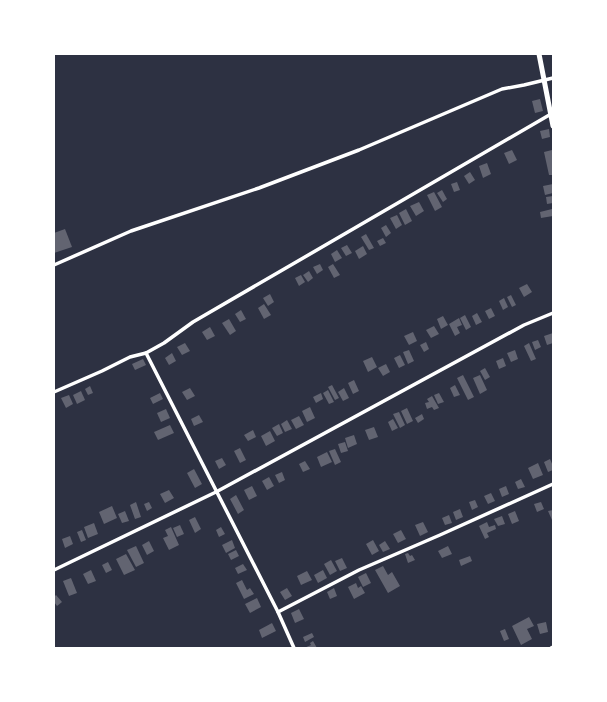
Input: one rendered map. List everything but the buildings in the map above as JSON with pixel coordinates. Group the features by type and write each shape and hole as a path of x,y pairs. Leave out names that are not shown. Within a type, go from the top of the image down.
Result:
{"main road":[{"path":"539,54 553,126"}],"street":[{"path":"54,265 130,231 259,188 359,150 502,89 553,78"},
{"path":"54,392 130,357 146,353 164,343 192,322 550,114"},
{"path":"54,570 90,554 216,492 447,368 524,324 553,314"},
{"path":"146,353 278,612 294,648"},
{"path":"278,612 359,570 553,484"}]}
